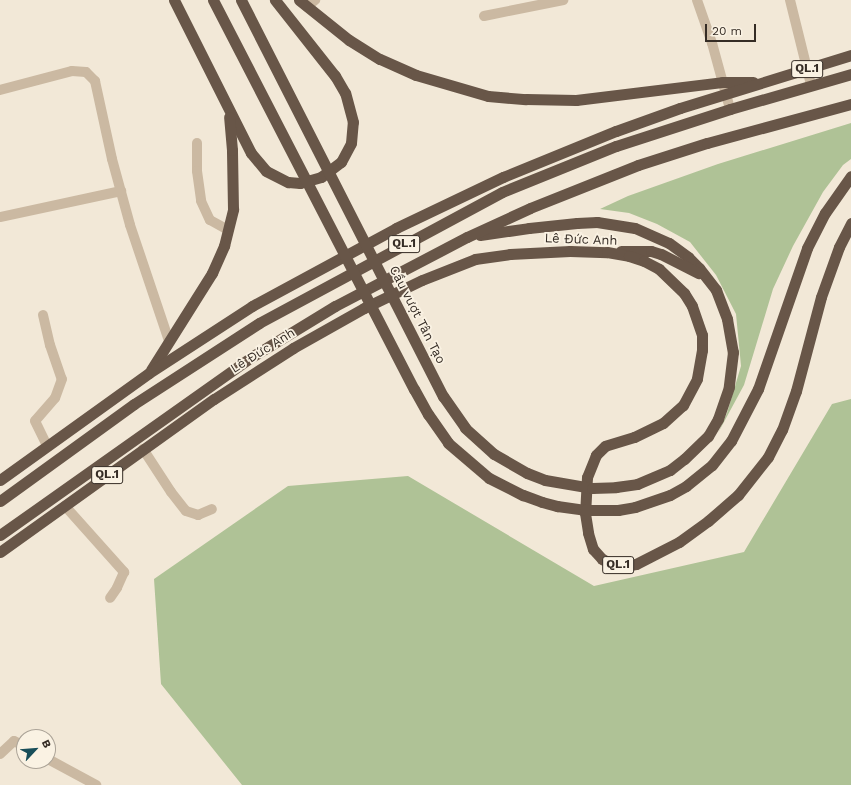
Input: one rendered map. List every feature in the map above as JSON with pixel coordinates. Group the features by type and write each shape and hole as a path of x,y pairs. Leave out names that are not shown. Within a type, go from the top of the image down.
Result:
{"highway":[{"path":"174,0 229,110 256,159 266,171 288,182 300,183 321,177 341,162 347,153 353,132 353,122 345,93 324,60 275,0"},
{"path":"212,0 428,414 448,443 489,478 523,495 542,502 585,510 618,510 635,507 670,495 686,486 712,465 731,441 758,389 807,248 825,213 851,176"},
{"name":"Cầu vượt Tân Tạo","path":"241,0 443,396 465,428 494,454 527,473 545,480 592,488 637,484 670,470 698,447 708,436 718,419 729,387 732,369 731,335 722,304 708,278 688,257 669,243 635,228 615,224 577,223 528,228 467,238"},
{"path":"307,2 328,24 349,40 380,59 416,75 488,96 526,99 576,100 722,82 763,82 811,85"},
{"path":"836,78 849,55"},
{"name":"QL.1","path":"0,480 149,372 252,306 396,228 503,177 616,131 680,108 726,95 849,55"},
{"name":"Lê Đức Anh","path":"0,501 134,404 259,323 395,248 502,192 616,146 730,109 851,74"},
{"name":"Lê Đức Anh","path":"0,535 207,387 253,356 334,306 467,238 530,208 638,166 707,143 851,104"},
{"path":"149,372 212,273 224,246 233,208 229,110"},
{"name":"Lê Đức Anh","path":"0,552 214,399 293,348 332,325 398,291 459,264 475,259 510,254 570,251 607,252 644,261 659,269 673,281 692,306 702,335 702,350 697,379 683,405 674,414 651,429 605,446 596,455 587,476 585,494 588,533 593,548 602,558 612,564 624,566 636,564 649,559 693,532 738,495 762,466 782,430 822,297 839,247 851,223"},
{"path":"607,252 626,250 651,251 674,260 708,278"},
{"path":"207,387 214,399"}],"lane":[{"path":"484,16 562,0"},
{"path":"697,0 730,109"},
{"path":"790,0 811,85"},
{"path":"0,90 72,71 86,72 95,80 130,225 169,341"},
{"path":"197,144 197,171 201,201 210,220 228,230"},
{"path":"0,217 121,190"},
{"path":"43,314 50,345 62,379 55,398 35,421 47,446"},
{"path":"143,449 171,492 186,511 198,515 212,509"},
{"path":"65,506 124,572 117,588 110,598"},
{"path":"0,754 14,741 16,742"},
{"path":"56,763 96,785"}],"green space":[{"path":"851,123 851,159 843,165 823,192 793,246 773,289 744,385 718,433 727,413 741,366 736,314 716,275 690,242 657,224 629,213 600,209 628,196 718,164"},
{"path":"851,399 851,785 242,785 161,684 154,579 288,486 408,476 594,586 744,552 832,404"}]}
